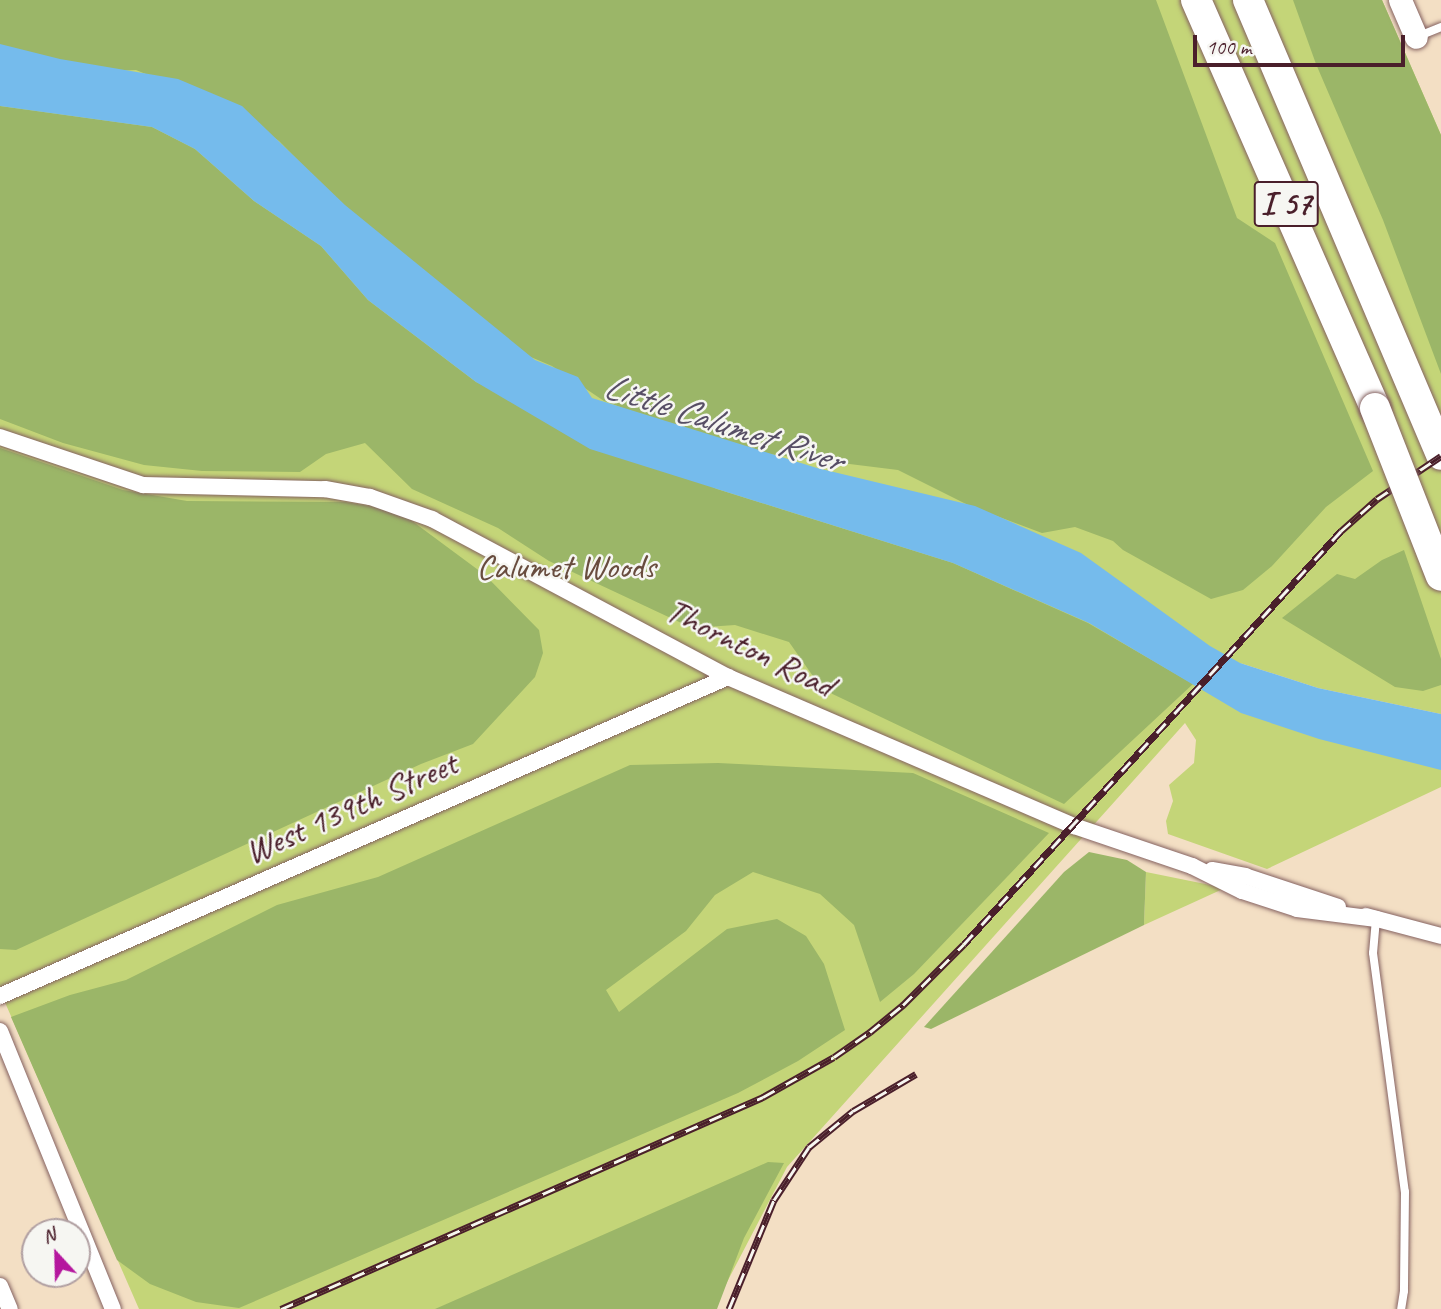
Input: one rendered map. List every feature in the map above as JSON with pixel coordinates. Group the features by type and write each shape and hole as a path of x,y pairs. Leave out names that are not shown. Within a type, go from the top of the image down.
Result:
{"highway":[{"name":"I 57","path":"1196,0 1375,408 1441,576"},
{"name":"I 57","path":"1248,0 1441,455"}],"main road":[{"path":"1400,0 1416,37"}],"street":[{"name":"Thornton Road","path":"0,437 143,485 325,489 370,497 432,519 728,677 1074,825 1192,866 1245,876 1376,919 1441,936"},
{"name":"West 139th Street","path":"0,996 728,677"},
{"path":"0,1031 113,1309"},
{"path":"0,1286 10,1309"}],"lane":[{"path":"1416,37 1441,27"},
{"path":"1376,919 1373,953 1405,1192 1404,1291 1401,1309"}],"green space":[{"name":"Calumet Woods","path":"0,0 1382,0 1441,135 1441,714 1318,688 1240,663 1441,767 1441,787 1267,869 1168,834 1166,821 1173,801 1169,785 1194,763 1196,740 1185,723 787,1167 713,1309 139,1309 0,991"},
{"path":"0,0 1156,0 1237,218 1275,243 1373,471 1326,507 1272,566 1243,590 1211,599 1123,550 1113,541 1075,527 1042,533 970,506 898,470 769,454 692,434 604,401 552,366 519,352 365,229 279,141 239,112 136,70 83,72 0,55"},
{"path":"1293,0 1382,0 1441,135 1441,374 1383,220 1316,64"},
{"path":"0,106 152,127 195,149 254,201 321,246 368,300 476,382 717,489 953,563 1088,623 1193,684 1064,804 822,689 789,642 735,625 692,628 549,561 498,528 412,489 365,443 326,454 300,472 202,471 144,465 63,443 0,419"},
{"path":"0,448 123,490 187,501 345,502 382,508 408,518 485,575 539,630 543,653 535,677 473,744 421,764 16,950 0,949"},
{"path":"1404,550 1441,659 1441,685 1423,691 1395,687 1282,618 1337,574 1355,579 1382,560"},
{"path":"718,763 913,773 1049,833 914,974 880,1002 854,925 820,894 753,872 715,895 686,931 606,990 619,1012 727,929 777,919 806,936 824,964 845,1030 798,1061 738,1093 239,1308 196,1302 150,1284 117,1260 11,1017 70,995 126,980 277,905 378,877 630,765"},
{"path":"1089,852 1127,860 1146,872 1144,925 931,1029 924,1027 1064,872"},
{"path":"1146,872 1225,888 1144,925"},
{"path":"768,1162 784,1163 744,1238 717,1309 435,1309"}],"water":[{"path":"0,44 60,59 178,79 242,106 345,205 535,360 578,377 592,398 817,468 975,506 1081,553 1210,646 1240,663 1318,688 1441,714 1441,770 1319,739 1241,713 1089,623 953,563 590,449 476,382 368,300 321,246 254,201 195,149 152,127 0,106"}],"railway":[{"path":"281,1309 763,1097 834,1057 870,1032 903,1005 964,944 1341,531 1377,499 1441,456"},
{"path":"729,1309 774,1200 809,1147 853,1111 916,1074"}],"water label":[{"name":"Little Calumet River","path":"723,423"}]}
